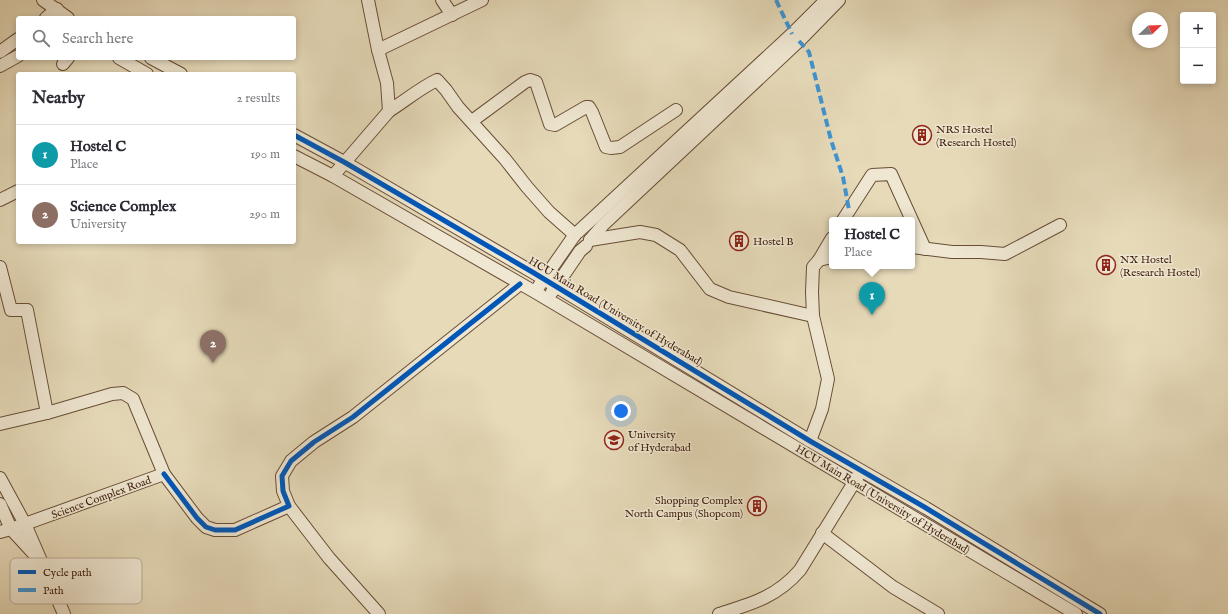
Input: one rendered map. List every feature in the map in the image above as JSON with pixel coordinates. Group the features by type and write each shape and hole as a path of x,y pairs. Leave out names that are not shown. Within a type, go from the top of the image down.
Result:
{"street":[{"path":"43,0 65,16"},
{"path":"368,0 378,50 388,83 389,111"},
{"path":"442,0 452,15"},
{"path":"378,50 482,0"},
{"path":"548,300 555,286 580,251 603,224 796,38 826,0"},
{"path":"535,292 543,278 576,234 839,0"},
{"path":"49,16 57,10"},
{"path":"0,52 16,40"},
{"path":"0,66 16,57"},
{"path":"123,60 144,72"},
{"path":"155,60 177,72"},
{"path":"333,176 389,111 413,96 424,86 437,80 549,212 576,234"},
{"path":"472,121 525,82 530,80 536,82 550,124 555,125 586,107 589,107 606,147 620,147 676,110"},
{"name":"HCU Main Road (University of Hyderabad)","path":"296,136 344,162 543,278 810,441 926,508 1100,614"},
{"name":"HCU Main Road (University of Hyderabad)","path":"296,157 333,176 535,292 1076,614"},
{"path":"845,217 872,175 891,174 910,217"},
{"path":"0,200 16,192"},
{"path":"915,247 952,252 1005,254 1060,225"},
{"path":"915,227 925,249"},
{"path":"576,234 586,232 588,243"},
{"path":"588,243 640,232 656,235 680,250 710,289 729,297 814,316"},
{"path":"810,441 822,409 828,380 814,316 812,292 813,267 829,243"},
{"path":"819,260 829,258"},
{"path":"0,266 11,310 27,310 48,413"},
{"path":"379,614 329,558 288,506 283,490 282,476 291,461 314,442 353,417 520,284"},
{"name":"Science Complex Road","path":"0,424 48,413 112,394 123,393 133,399 164,474 6,530"},
{"path":"719,614 740,611 769,596 790,582 800,570 861,471"},
{"path":"164,474 197,518 206,527 216,530 235,530 288,506"},
{"path":"0,478 25,524 39,558"},
{"path":"0,504 6,530 37,558"},
{"path":"822,533 893,587 938,614"},
{"path":"59,604 64,614"}],"marked path":[{"path":"776,0 792,34"},
{"path":"799,41 809,52 831,140 843,177 849,210"}],"cycle path":[{"path":"296,136 344,162 534,273 810,441 926,508 1100,614"},
{"path":"164,474 197,518 206,527 215,530 235,530 289,506 283,491 282,476 291,461 314,442 353,417 520,284"}],"place":[{"name":"NRS Hostel (Research Hostel)","path":"922,135"},
{"name":"Hostel B","path":"739,241"},
{"name":"NX Hostel (Research Hostel)","path":"1106,265"},
{"name":"Hostel C","path":"872,315"},
{"name":"Science Complex","path":"213,363"},
{"name":"University of Hyderabad","path":"614,440"},
{"name":"Shopping Complex North Campus (Shopcom)","path":"757,506"}]}
